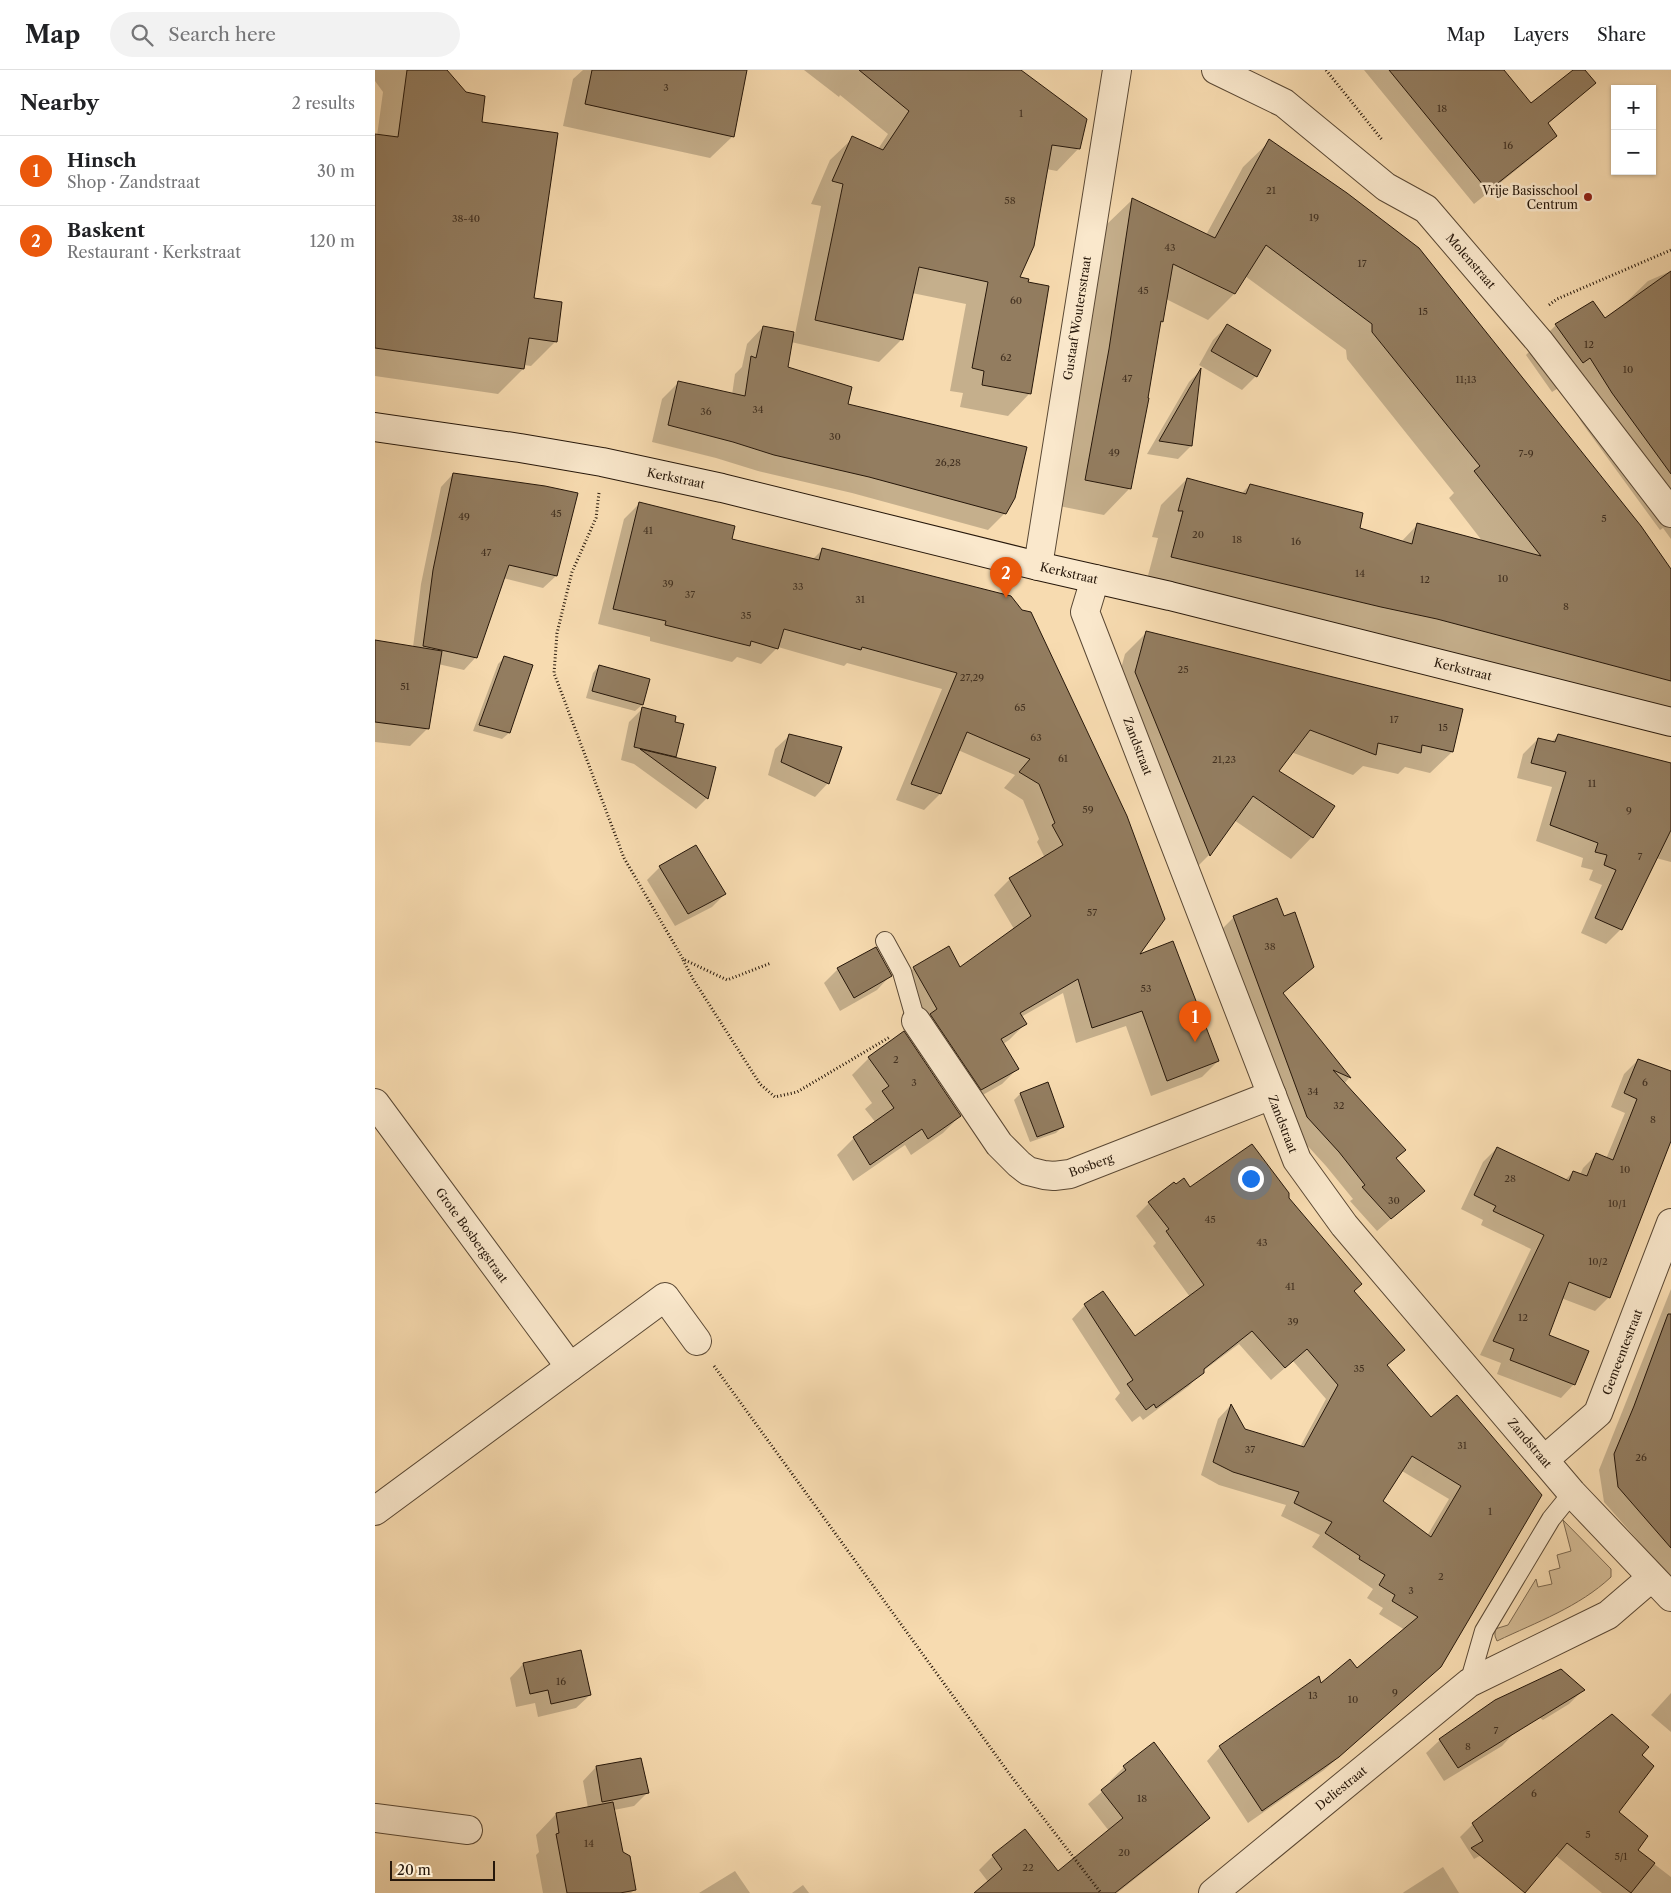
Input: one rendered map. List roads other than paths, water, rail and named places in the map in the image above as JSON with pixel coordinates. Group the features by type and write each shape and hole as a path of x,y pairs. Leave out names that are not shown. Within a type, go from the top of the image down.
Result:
{"street":[{"name":"Gustaaf Woutersstraat","path":"1038,566 1117,70"},
{"name":"Molenstraat","path":"1224,74 1284,104 1386,186 1426,209 1524,323 1671,513"},
{"name":"Kerkstraat","path":"375,427 602,462 722,488 1038,566 1170,596 1671,722"},
{"name":"Zandstraat","path":"1095,579 1085,612 1297,1160 1344,1225 1572,1493 1671,1597"},
{"name":"Bosberg","path":"916,1021 999,1144 1028,1171 1044,1175 1070,1174 1272,1095"},
{"name":"Grote Bosbergstraat","path":"375,1103 569,1367"},
{"name":"Gemeentestraat","path":"1544,1460 1598,1413 1671,1224"},
{"path":"375,1511 665,1297 697,1341"},
{"name":"Deliestraat","path":"1213,1893 1469,1683 1608,1615 1651,1578"},
{"path":"375,1818 468,1830"}],"lane":[{"path":"885,941 902,972 916,1021"},
{"path":"1469,1683 1484,1631 1551,1519 1572,1493"}],"place":[{"name":"Vrije Basisschool Centrum","path":"1588,197"},
{"name":"Baskent","path":"1006,598"},
{"name":"Hinsch","path":"1195,1042"}]}
